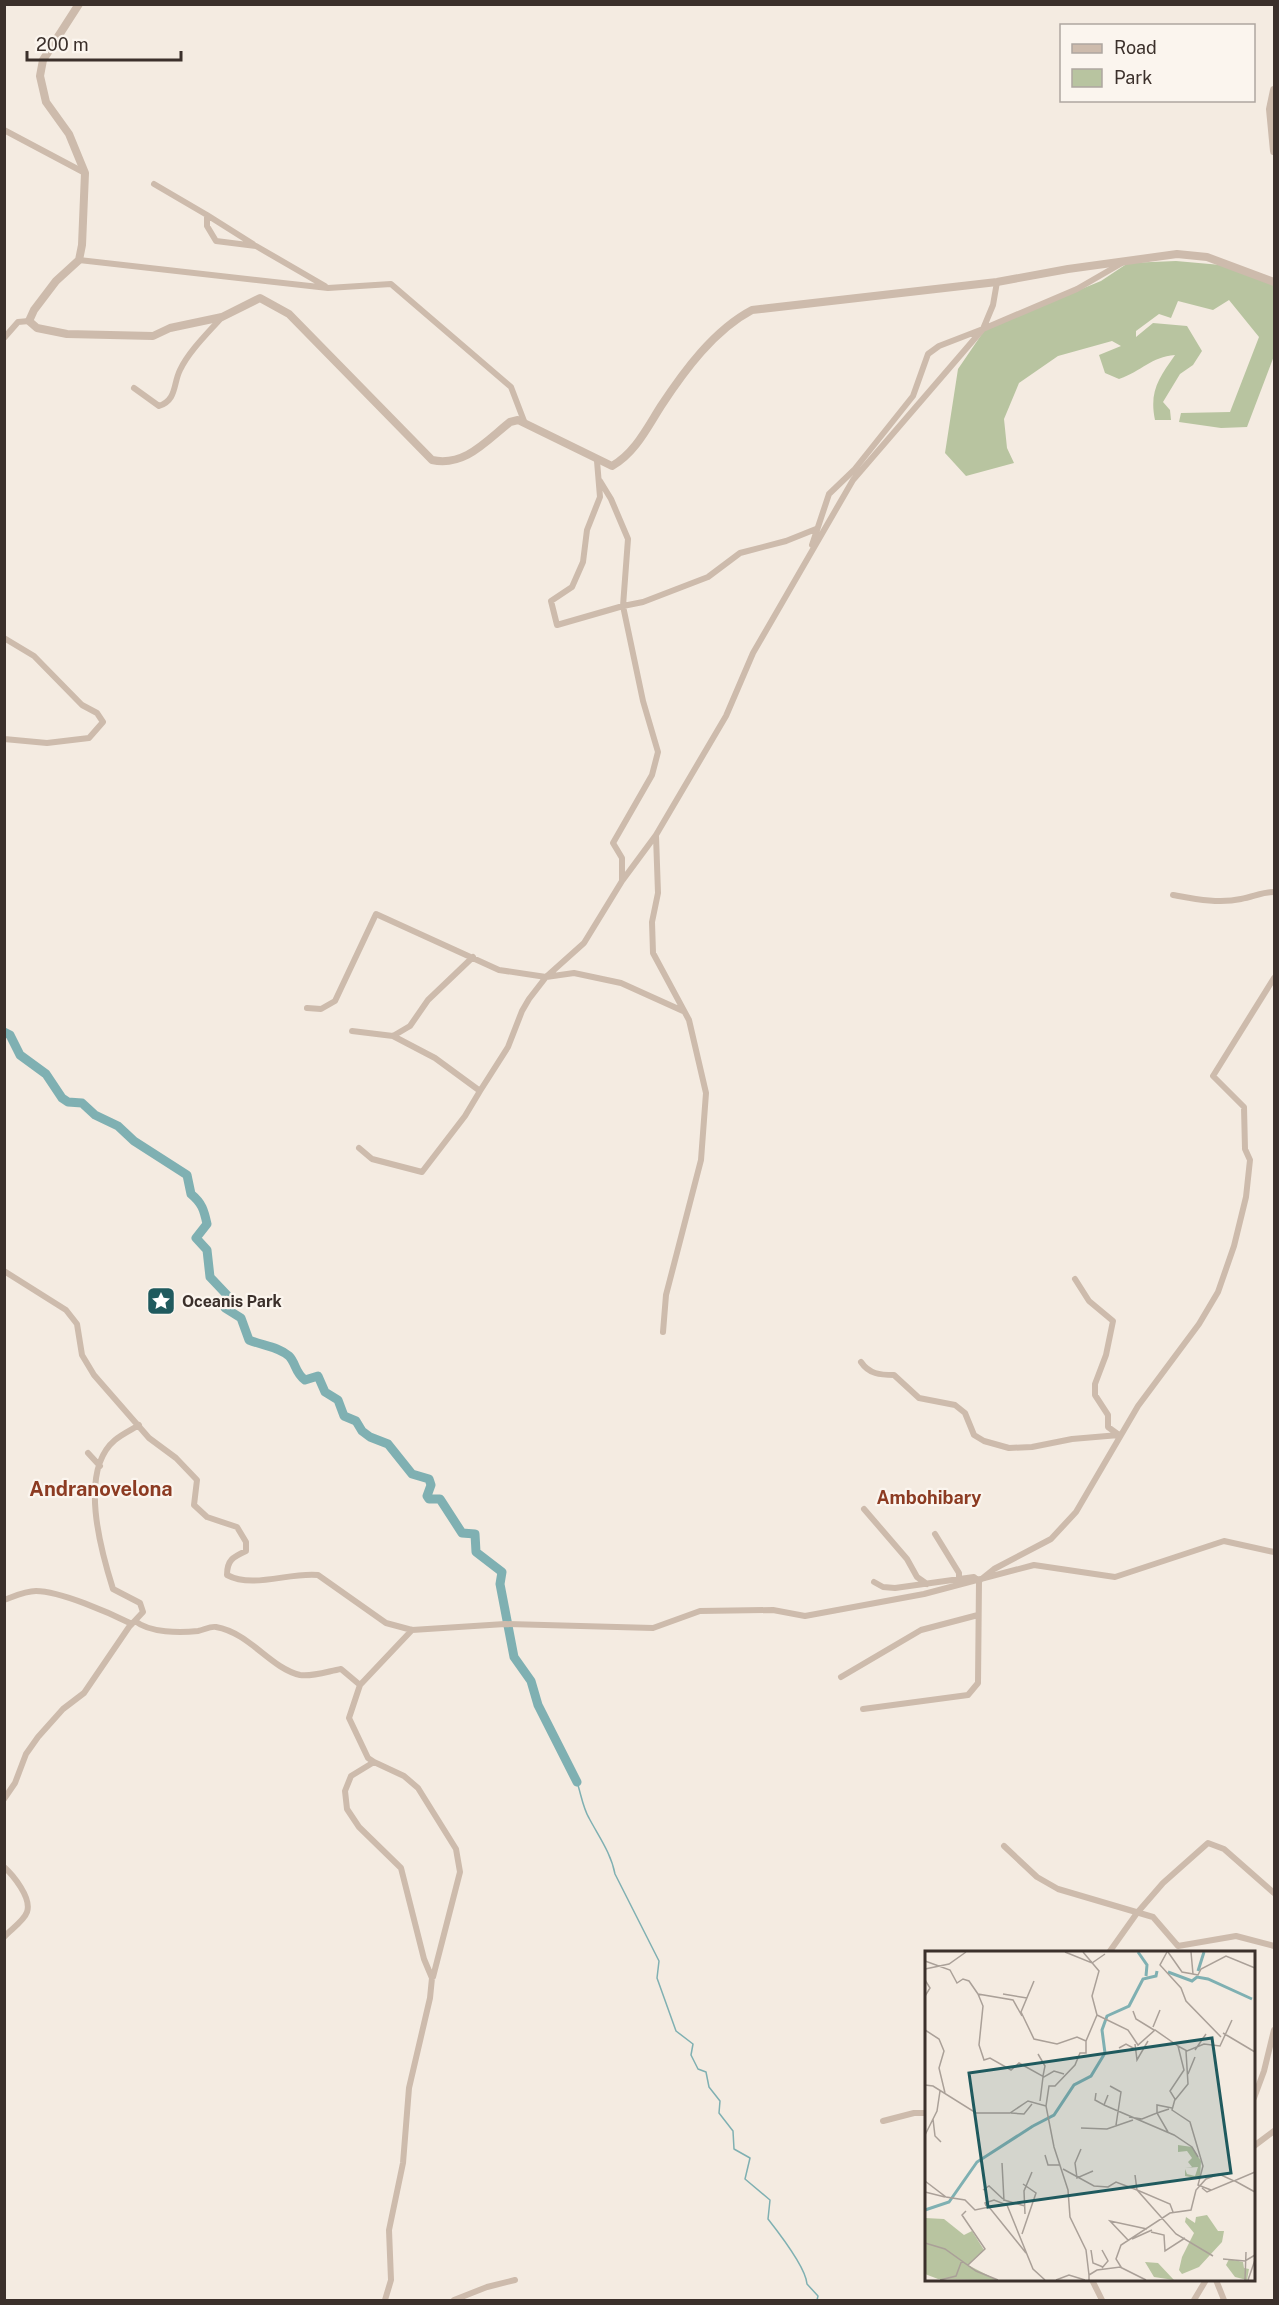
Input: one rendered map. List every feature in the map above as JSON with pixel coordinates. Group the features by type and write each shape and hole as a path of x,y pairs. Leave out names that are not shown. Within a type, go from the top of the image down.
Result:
{"street":[{"path":"29,321 56,280 79,260 85,172 69,134 46,102 40,76 48,52 79,4"},
{"path":"1275,90 1270,109 1275,151"},
{"path":"4,130 85,172"},
{"path":"154,184 328,288"},
{"path":"207,215 207,226 216,241 256,246"},
{"path":"4,338 18,322 29,321 38,328 68,334 153,336 170,328 222,317 260,298 289,314 432,460 446,463 466,458 510,422 524,422 597,461 612,466 623,460 679,378 732,320 752,310 997,282 1177,254 1207,257 1275,282"},
{"path":"79,260 328,288 391,284 511,387 524,422"},
{"path":"810,551 829,494 854,470 913,396 928,354 939,346 1077,289 1125,262"},
{"path":"359,1148 372,1159 422,1172 465,1116 516,1032 522,1011 546,977 584,943 622,880 656,835 726,716 753,653 853,480 983,329 993,305 997,282"},
{"path":"134,388 159,406 164,405 174,394 180,370 222,317"},
{"path":"597,461 600,497 588,530 583,562 572,587 551,601 557,625 643,602 708,577 740,553 786,542 816,529"},
{"path":"600,480 628,539 623,606 643,702 658,752 652,775 613,843 622,858 622,880"},
{"path":"4,638 34,656 82,705 97,713 103,722 89,738 47,743 4,739"},
{"path":"656,835 658,893 652,922 654,953 688,1020 706,1093 701,1160 666,1295 663,1332"},
{"path":"1173,895 1209,901 1241,899 1263,892 1275,892"},
{"path":"307,1008 321,1009 335,1001 376,914 499,970 546,977 574,973 621,983 683,1012"},
{"path":"393,1036 410,1026 428,999 473,957"},
{"path":"863,1709 968,1695 978,1683 979,1581 994,1569 1052,1539 1076,1512 1097,1479 1119,1435 1199,1324 1218,1292 1234,1246 1246,1197 1250,1160 1245,1149 1244,1107 1213,1076 1275,978"},
{"path":"352,1031 393,1036 435,1058 480,1090"},
{"path":"4,1271 66,1310 76,1324 82,1355 88,1366 149,1438 176,1458 197,1480 194,1504 199,1511 207,1517 237,1527 246,1542 246,1551 232,1557 227,1565 227,1575 237,1581 304,1574 318,1575 386,1623 412,1630 505,1624 654,1628 700,1611 773,1610 805,1616 924,1594 1035,1565 1114,1577 1224,1541 1275,1552"},
{"path":"1075,1279 1089,1301 1113,1321 1106,1355 1095,1384 1095,1395 1108,1414 1108,1427 1119,1435"},
{"path":"861,1362 865,1368 878,1375 894,1375 920,1398 955,1405 964,1413 974,1434 984,1441 1009,1448 1032,1447 1072,1439 1119,1435"},
{"path":"4,1799 15,1783 26,1754 38,1737 63,1708 84,1693 144,1608 140,1603 115,1592 104,1564 94,1509 100,1466 115,1440 139,1425"},
{"path":"88,1453 100,1466"},
{"path":"864,1509 889,1541 907,1559 917,1577 927,1584"},
{"path":"935,1534 959,1573 959,1579"},
{"path":"874,1582 883,1587 895,1588 974,1577 979,1581"},
{"path":"4,1600 25,1592 44,1592 95,1607 141,1626 199,1631 214,1626 237,1634 286,1669 301,1676 341,1669 360,1685"},
{"path":"841,1677 921,1630 978,1615"},
{"path":"386,2301 391,2280 389,2230 404,2163 410,2088 430,1998 432,1978 460,1872 456,1850 418,1788 404,1776 368,1758 349,1719 360,1685 412,1630"},
{"path":"374,1762 351,1776 345,1791 347,1809 359,1827 401,1868 424,1959 432,1978"},
{"path":"1110,1951 1162,1883 1208,1843 1224,1849 1275,1893"},
{"path":"1004,1846 1037,1877 1058,1889 1153,1917 1178,1946 1236,1936 1275,1946"},
{"path":"4,1867 21,1886 27,1908 25,1915 4,1936"},
{"path":"1255,2095 1275,2030"},
{"path":"884,2121 914,2113 925,2113"},
{"path":"1255,2145 1275,2131"},
{"path":"454,2301 487,2287 515,2280"},
{"path":"1092,2281 1102,2301"},
{"path":"1194,2301 1205,2281"},
{"path":"1216,2281 1224,2301"}],"green space":[{"path":"1176,261 1221,265 1274,283 1274,356 1247,427 1221,428 1179,422 1181,413 1230,412 1259,337 1229,300 1213,310 1178,301 1171,318 1159,314 1136,331 1136,337 1153,323 1187,326 1202,351 1193,365 1180,374 1163,402 1170,410 1171,420 1155,420 1153,401 1160,378 1175,355 1159,358 1119,379 1105,373 1099,355 1121,346 1112,341 1058,356 1019,383 1004,419 1007,448 1014,463 966,476 945,453 958,369 986,328 1101,281 1128,263"}],"waterway":[{"path":"4,1032 10,1035 20,1055 46,1074 62,1098 68,1102 82,1103 95,1115 118,1126 134,1141 187,1175 191,1194 200,1204 206,1219 207,1224 196,1238 207,1250 210,1277 227,1295 225,1308 241,1318 249,1340 275,1348 289,1356 305,1380 318,1376 325,1392 338,1400 344,1416 356,1421 362,1431 370,1437 388,1444 412,1474 429,1479 431,1485 427,1496 429,1499 440,1499 462,1533 475,1534 476,1552 502,1572 500,1584 514,1657 531,1681 538,1705 577,1782"},
{"path":"577,1782 587,1814 608,1852 615,1874 659,1961 657,1978 676,2031 693,2044 691,2055 698,2069 706,2072 709,2087 720,2101 719,2113 733,2131 734,2149 750,2158 745,2179 770,2200 768,2219 797,2260 807,2284 818,2296 817,2300"}],"place":[{"name":"Oceanis Park","path":"161,1301"}],"district":[{"name":"Andranovelona","path":"101,1489"},
{"name":"Ambohibary","path":"929,1497"}]}
